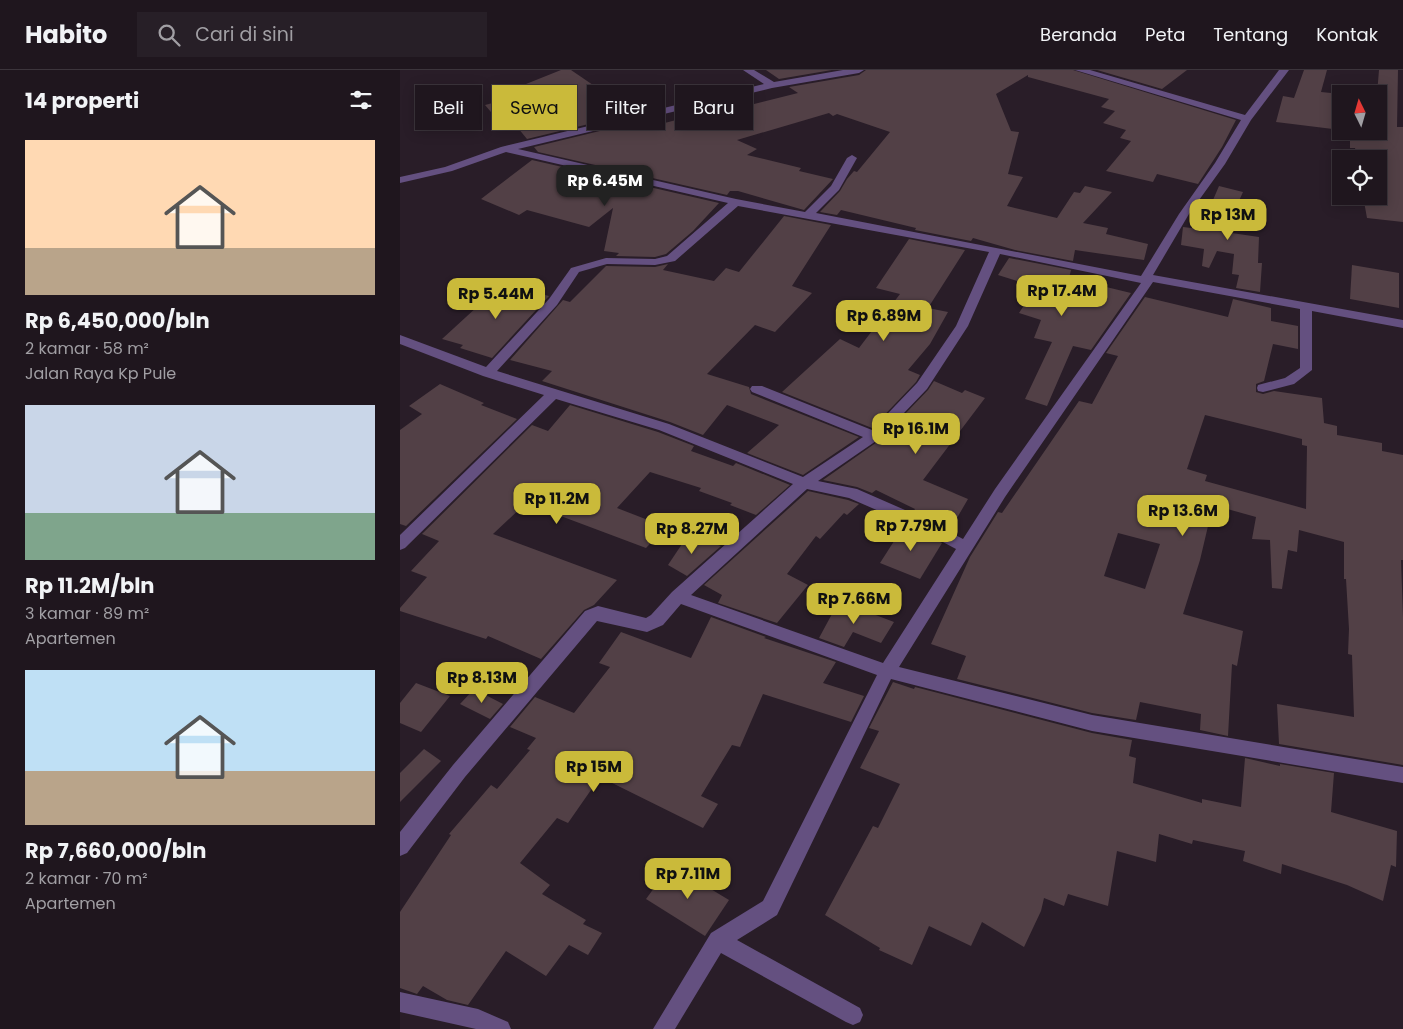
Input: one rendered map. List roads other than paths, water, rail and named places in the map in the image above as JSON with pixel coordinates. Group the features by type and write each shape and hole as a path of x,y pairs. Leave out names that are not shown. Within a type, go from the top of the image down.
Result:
{"street":[{"path":"748,70 772,85"},
{"path":"400,180 448,169 506,149 772,85 859,70"},
{"path":"1080,70 1247,119"},
{"path":"663,1029 718,940 770,908 887,671 1000,493 1147,279 1184,214 1220,164 1247,119 1284,70"},
{"path":"506,149 736,202 807,216 1306,308 1403,324"},
{"path":"807,216 835,188 852,158"},
{"path":"488,373 553,302 576,270 606,261 656,262 672,259 736,202"},
{"path":"400,847 459,770 591,616 598,613 647,625 657,620 678,597 804,482 874,436 922,386 962,326 996,250"},
{"path":"1263,388 1289,381 1306,370 1306,308"},
{"path":"400,339 488,373 664,427 804,482 852,493 882,505 965,547"},
{"path":"757,390 874,436"},
{"path":"400,544 554,393"},
{"path":"678,597 887,671 1092,722 1403,775"},
{"path":"718,940 853,1015"},
{"path":"400,1002 478,1019 501,1029"}]}
